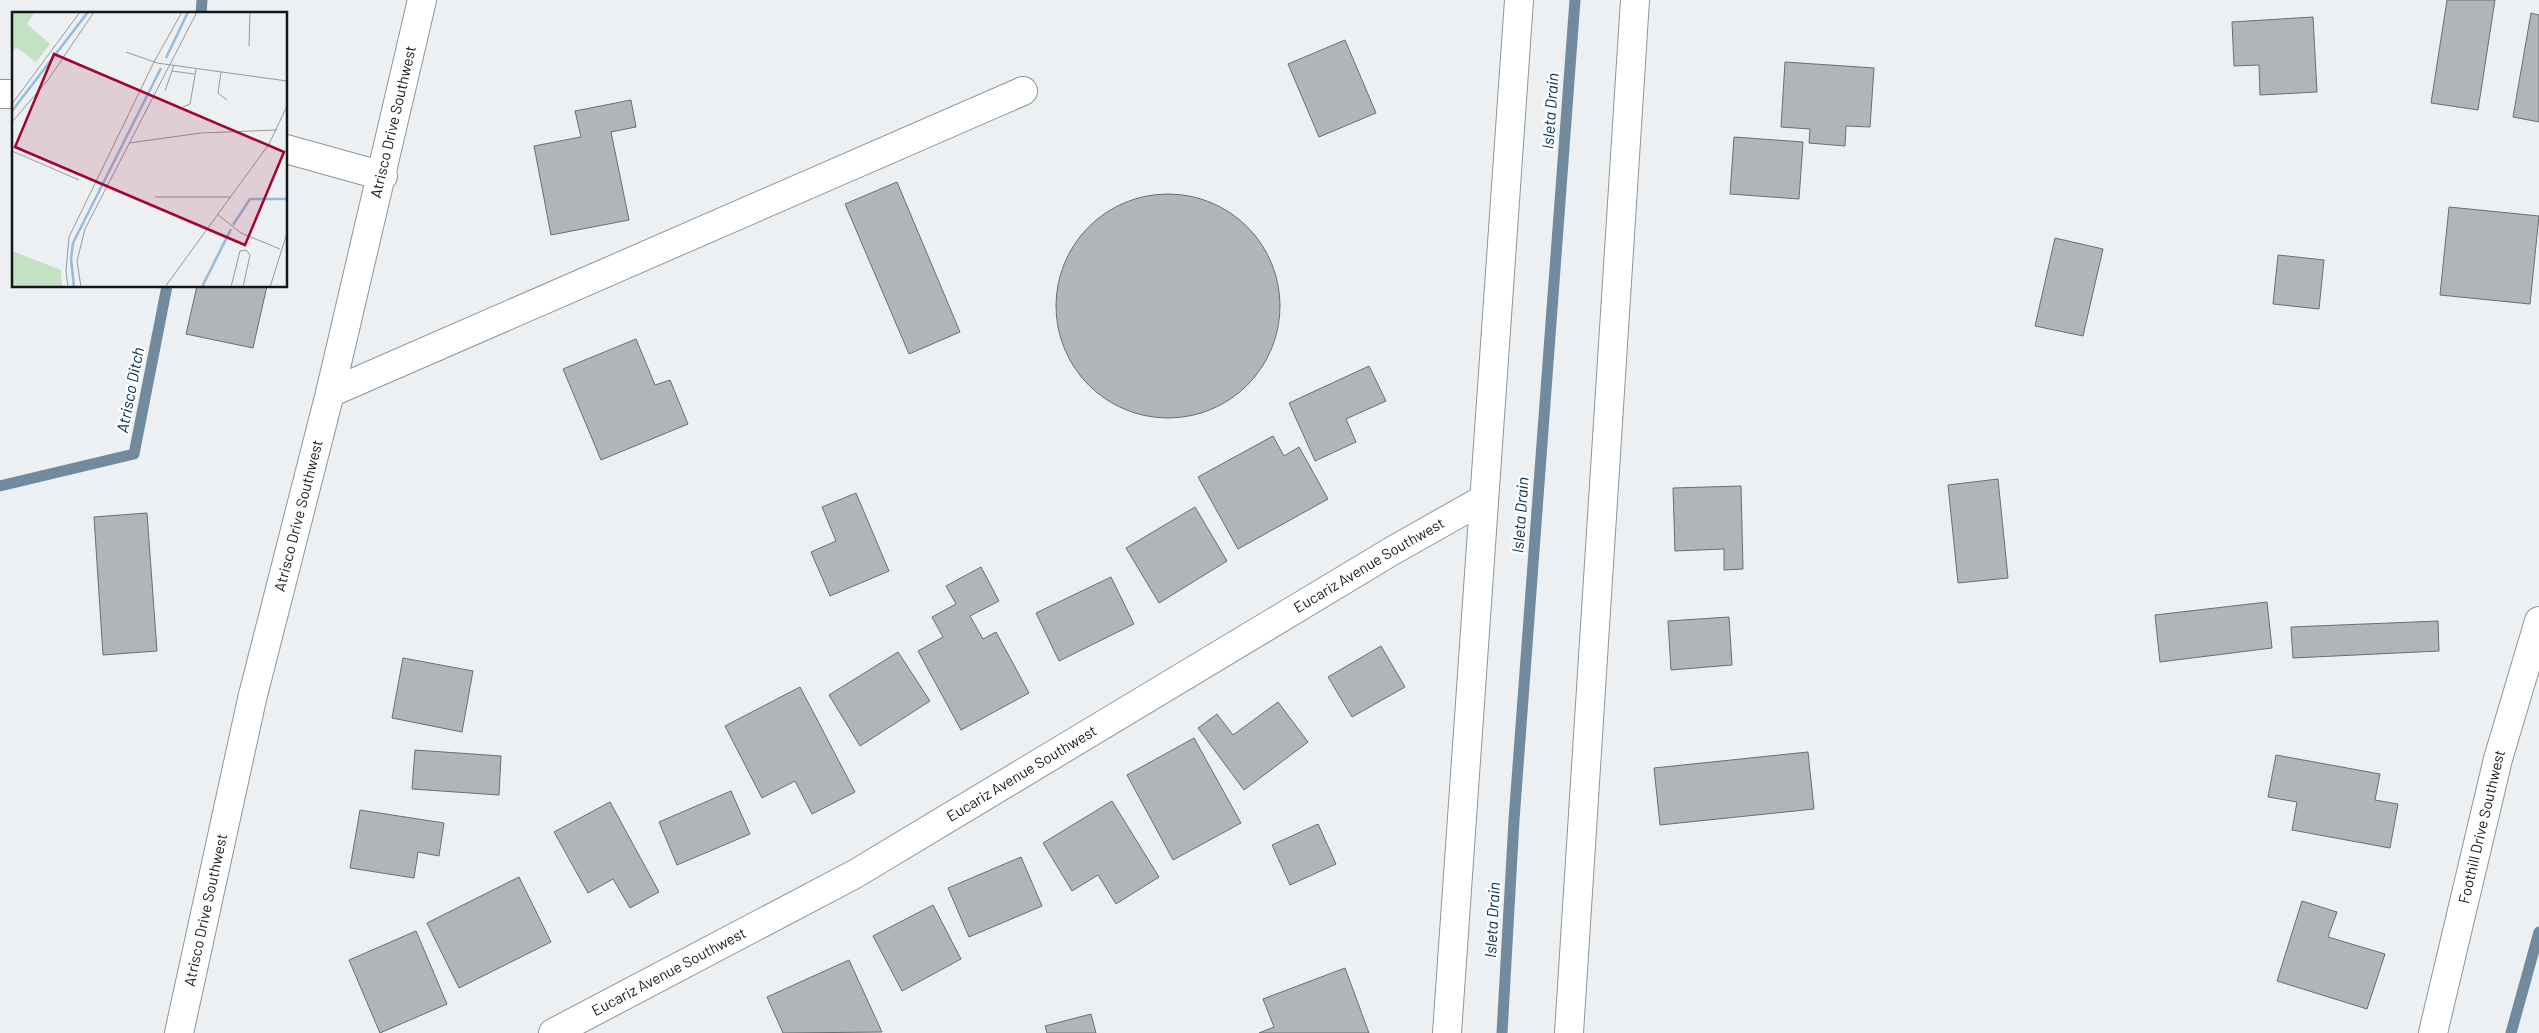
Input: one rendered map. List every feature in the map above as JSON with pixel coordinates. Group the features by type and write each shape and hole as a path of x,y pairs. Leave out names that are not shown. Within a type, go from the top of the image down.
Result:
{"street":[{"name":"Atrisco Drive Southwest","path":"179,1033 252,699 383,176 422,0"},
{"path":"1447,1033 1519,0"},
{"path":"1569,1033 1635,0"},
{"path":"330,393 1023,91"},
{"path":"288,150 383,176"},
{"name":"Eucariz Avenue Southwest","path":"553,1033 855,874 1384,556 1484,499"},
{"name":"Foothill Drive Southwest","path":"2432,1033 2498,760 2539,621"}],"building":[{"path":"2447,0 2495,0 2478,110 2431,103"},
{"path":"2531,13 2539,15 2539,122 2513,117"},
{"path":"2313,17 2317,92 2260,95 2259,65 2234,66 2232,22"},
{"path":"1345,40 1376,113 1319,137 1288,64"},
{"path":"1785,62 1874,68 1870,127 1846,126 1845,146 1809,143 1810,129 1781,127"},
{"path":"631,100 636,127 611,132 629,220 551,235 534,146 581,137 575,111"},
{"path":"1734,137 1803,142 1799,199 1730,194"},
{"path":"897,182 960,332 909,354 845,204"},
{"path":"1168,194 1200,199 1211,203 1230,213 1247,227 1261,244 1271,263 1275,274 1280,306 1275,338 1271,349 1261,368 1247,385 1230,399 1211,409 1200,413 1168,418 1136,413 1125,409 1106,399 1089,385 1075,368 1065,349 1061,338 1056,306 1061,274 1065,263 1075,244 1089,227 1106,213 1125,203 1136,199"},
{"path":"2449,207 2539,216 2530,304 2440,295"},
{"path":"2055,238 2103,249 2083,336 2035,326"},
{"path":"2278,255 2324,260 2319,309 2273,304"},
{"path":"197,288 267,288 253,348 186,334"},
{"path":"636,339 655,385 670,380 688,424 601,460 563,369"},
{"path":"1369,366 1386,401 1346,419 1356,442 1315,461 1289,403"},
{"path":"1273,436 1284,456 1299,447 1328,499 1238,549 1198,477"},
{"path":"1998,479 2008,578 1958,583 1948,485"},
{"path":"1741,486 1743,569 1724,570 1724,549 1675,551 1673,488"},
{"path":"856,493 889,571 830,596 811,552 836,541 822,507"},
{"path":"1195,507 1227,561 1159,603 1126,548"},
{"path":"147,513 157,651 103,655 94,517"},
{"path":"981,567 999,601 970,616 983,639 996,632 1029,693 961,730 918,651 943,637 932,617 956,604 946,586"},
{"path":"1111,577 1134,624 1059,661 1036,613"},
{"path":"2267,602 2272,648 2160,662 2155,615"},
{"path":"1729,617 1732,665 1671,670 1668,621"},
{"path":"2438,621 2439,651 2293,658 2291,627"},
{"path":"1381,646 1405,687 1352,717 1328,677"},
{"path":"898,652 930,701 860,746 829,695"},
{"path":"403,658 473,671 462,732 392,718"},
{"path":"800,687 855,792 812,814 795,781 762,798 725,726"},
{"path":"1278,702 1308,742 1244,790 1198,728 1217,714 1233,735"},
{"path":"1194,738 1241,823 1173,860 1127,775"},
{"path":"415,750 501,756 499,795 412,789"},
{"path":"1808,752 1814,809 1660,825 1654,768"},
{"path":"2276,755 2380,774 2375,800 2398,804 2390,848 2292,830 2297,802 2268,797"},
{"path":"731,791 750,834 677,865 659,822"},
{"path":"1112,801 1159,877 1116,904 1098,875 1072,891 1043,843"},
{"path":"610,802 659,892 630,908 613,879 588,893 554,832"},
{"path":"360,810 444,823 439,856 418,852 414,878 350,868"},
{"path":"1318,824 1336,864 1290,885 1272,845"},
{"path":"1021,857 1042,906 969,937 948,888"},
{"path":"519,877 551,942 459,988 427,923"},
{"path":"2302,901 2337,912 2328,937 2385,954 2367,1009 2277,981"},
{"path":"933,905 961,959 902,991 873,936"},
{"path":"416,931 447,1004 380,1033 349,960"},
{"path":"849,960 882,1032 783,1033 767,997"},
{"path":"1345,968 1369,1033 1259,1033 1274,1027 1263,999"},
{"path":"1091,1014 1096,1033 1047,1033 1045,1026"}],"waterway":[{"name":"Atrisco Ditch","path":"201,12 202,0"},
{"name":"Isleta Drain","path":"1502,1033 1514,820 1575,0"},
{"name":"Atrisco Ditch","path":"0,486 134,454 167,288"},
{"path":"2511,1033 2539,932"}]}
